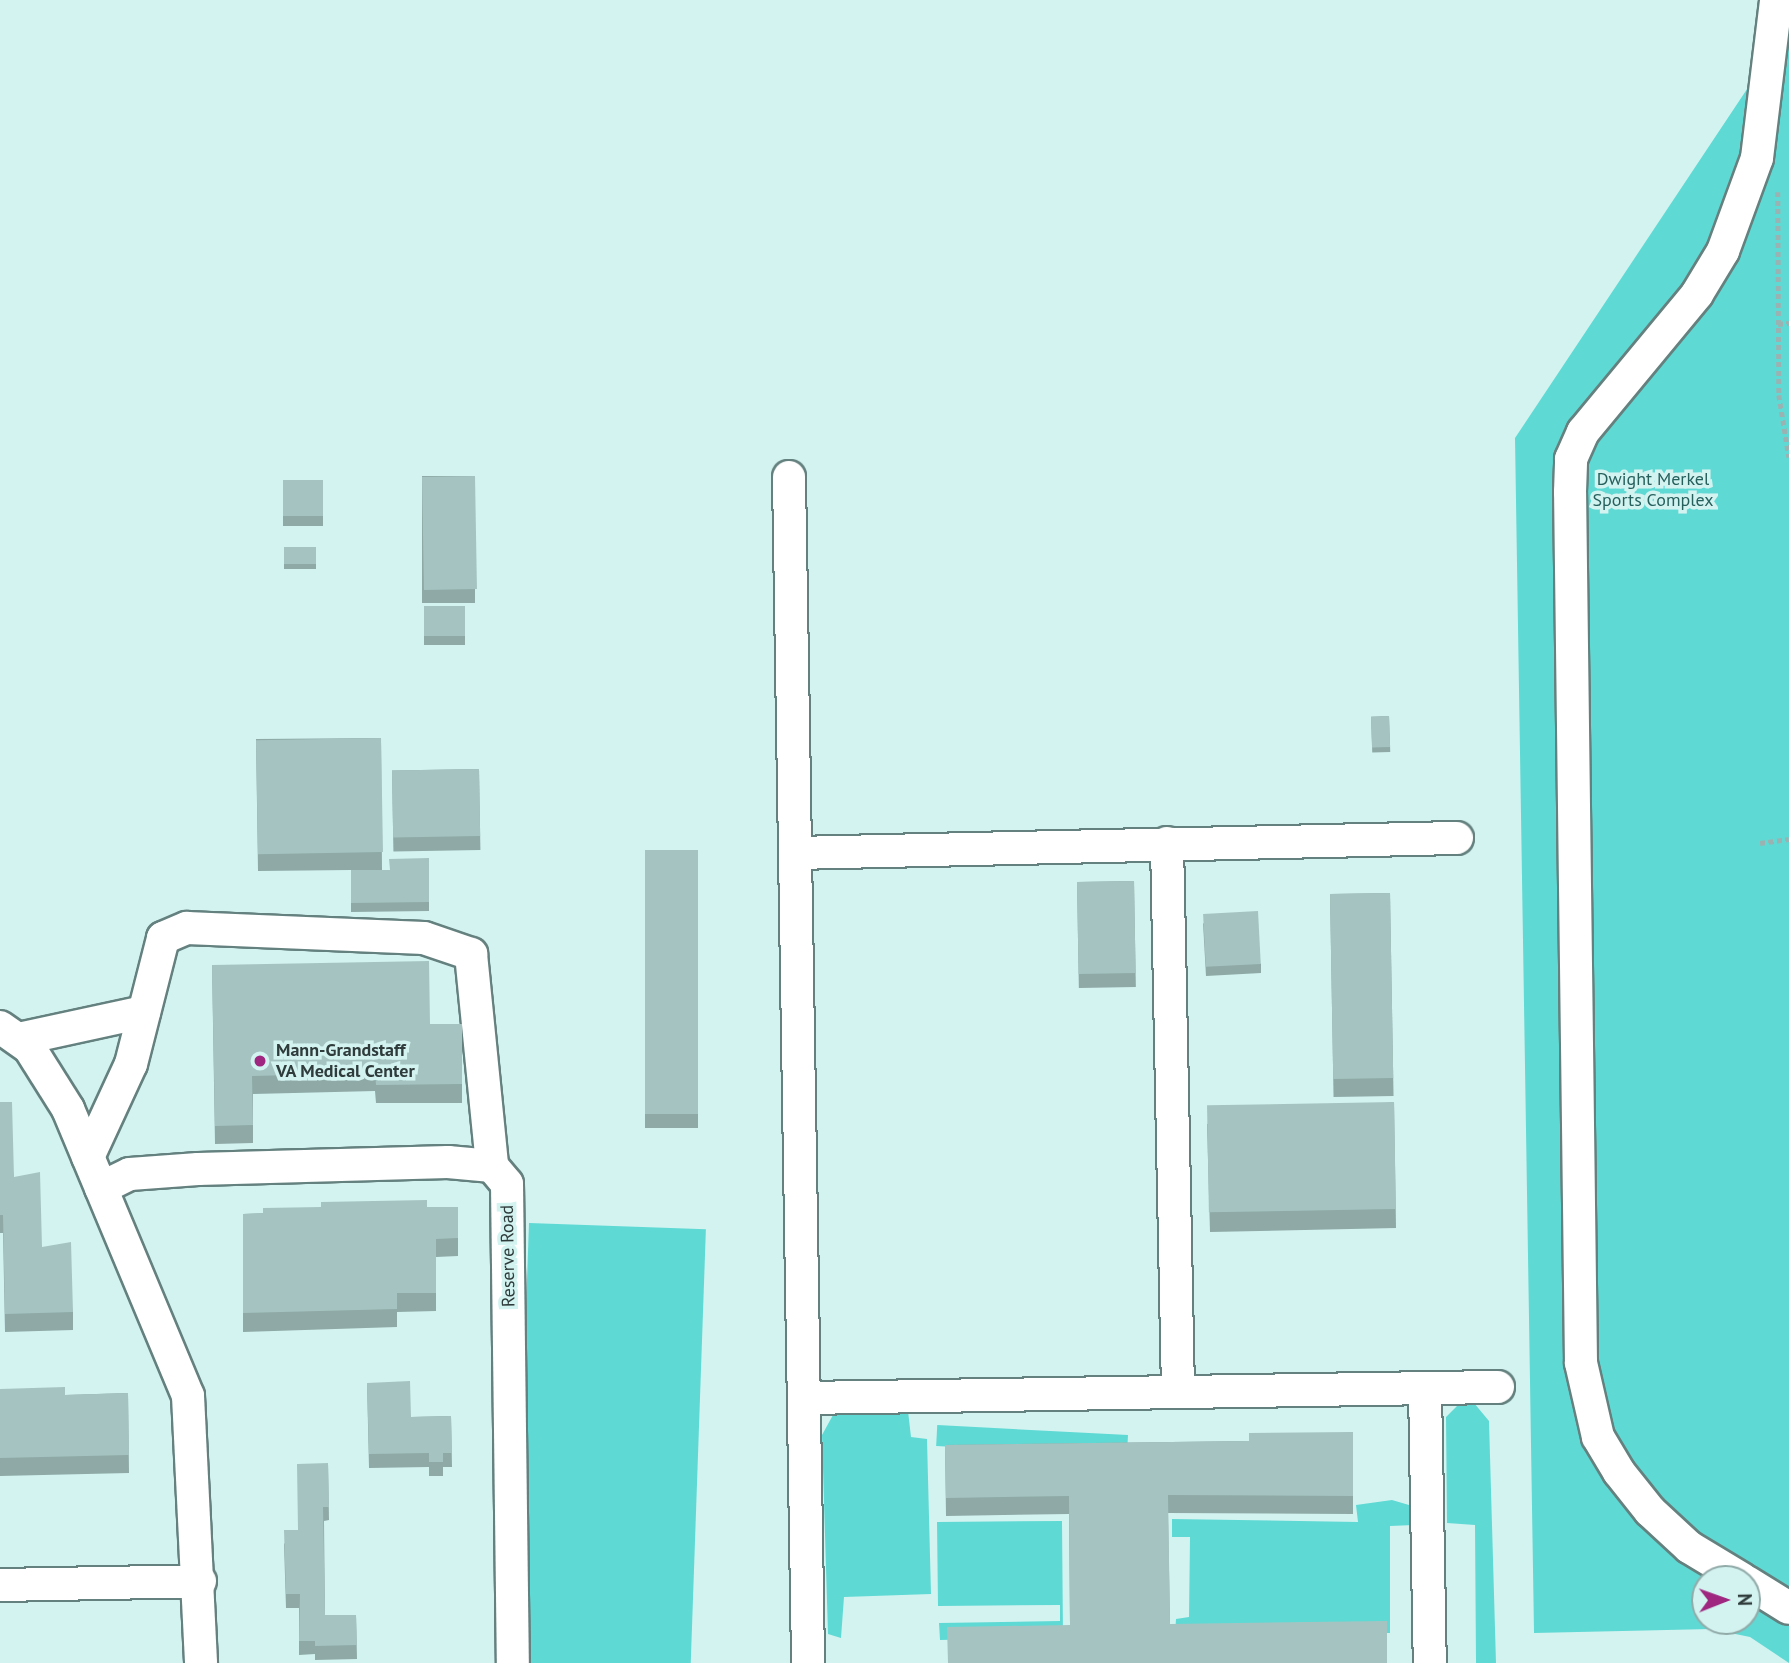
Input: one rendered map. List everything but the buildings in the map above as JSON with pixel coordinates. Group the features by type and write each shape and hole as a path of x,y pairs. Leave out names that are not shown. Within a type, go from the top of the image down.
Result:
{"street":[{"path":"1720,1565 1689,1546 1650,1511 1619,1472 1598,1437 1581,1363 1571,460 1583,432 1697,294 1768,168 1776,0"},
{"path":"789,477 808,1663"},
{"path":"795,853 1457,838"},
{"path":"1167,843 1178,1392"},
{"path":"88,1157 131,1063 163,938 187,928 424,938 471,954 492,1166 448,1162 198,1169 130,1174 101,1188"},
{"path":"10,1033 144,1012"},
{"path":"10,1033 43,1066 68,1109 188,1396 200,1581 201,1663"},
{"name":"Reserve Road","path":"492,1166 507,1184 513,1663"},
{"path":"804,1398 1498,1387"},
{"path":"1426,1388 1430,1663"},
{"path":"0,1585 200,1581"},
{"path":"1761,1591 1789,1608"}],"path":[{"path":"1768,168 1778,324 1779,395 1789,457"},
{"path":"1778,324 1789,323"},
{"path":"1760,843 1789,839"}],"green space":[{"name":"Dwight Merkel Sports Complex","path":"1789,26 1789,1663 1750,1637 1740,1635 1761,1635 1761,1565 1691,1565 1691,1629 1534,1633 1515,438"},
{"path":"529,1223 706,1229 691,1663 514,1663"},
{"path":"1474,1403 1489,1421 1496,1663 1476,1663 1475,1525 1447,1523 1446,1417 1457,1406"},
{"path":"866,1410 908,1411 911,1437 927,1439 931,1594 844,1597 841,1638 828,1634 822,1435 833,1415"},
{"path":"937,1425 1128,1435 1127,1456 936,1446"},
{"path":"1392,1500 1409,1505 1416,1516 1414,1525 1390,1526 1390,1633 1175,1635 1176,1619 1189,1617 1190,1537 1172,1537 1172,1519 1358,1522 1356,1505"},
{"path":"1062,1521 1063,1637 940,1640 939,1623 1060,1621 1060,1605 938,1606 937,1522"}],"place":[{"name":"Mann-Grandstaff VA Medical Center","path":"260,1061"}]}
